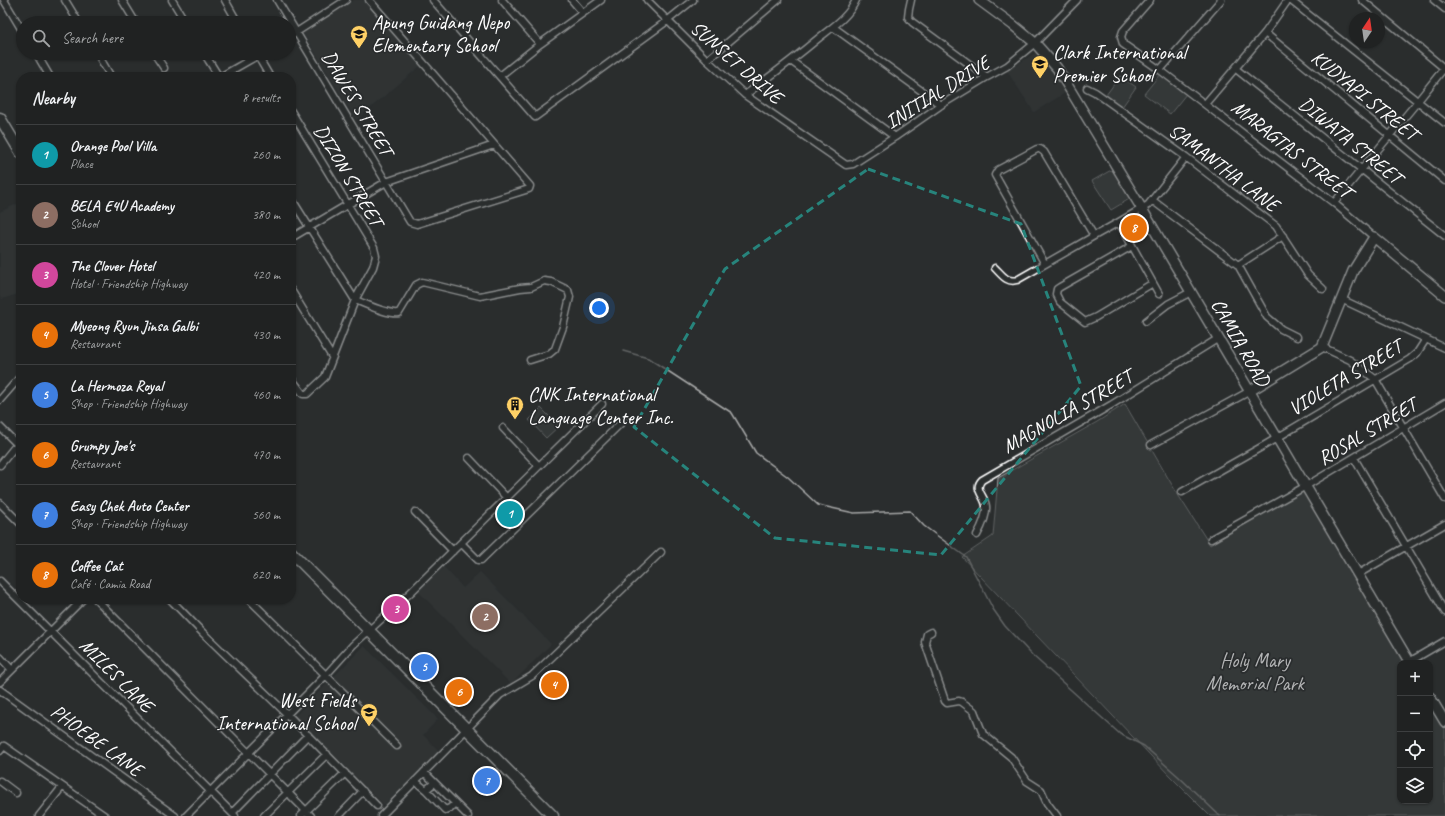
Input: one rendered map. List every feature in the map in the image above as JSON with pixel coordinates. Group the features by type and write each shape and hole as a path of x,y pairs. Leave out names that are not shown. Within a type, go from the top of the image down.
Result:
{"main road":[{"path":"0,118 16,145"},
{"path":"296,557 553,816"}],"street":[{"path":"4,0 16,20"},
{"path":"65,0 75,16"},
{"path":"122,0 132,16"},
{"path":"172,0 182,16"},
{"path":"225,0 234,16"},
{"name":"DAWES STREET","path":"277,0 288,16"},
{"path":"298,32 346,0"},
{"path":"296,235 386,182 494,145 369,0"},
{"path":"434,0 535,117 667,21 693,0"},
{"path":"502,0 540,44"},
{"path":"572,0 583,13"},
{"path":"500,76 540,44 601,0"},
{"name":"SUNSET DRIVE","path":"647,0 707,60 745,95 846,165 853,164"},
{"path":"707,60 778,0"},
{"path":"745,95 791,61 833,27 853,6 856,0"},
{"path":"911,0 908,9 908,18 987,77"},
{"name":"CAMIA ROAD","path":"979,0 1035,43 1061,73 1219,338 1276,438 1306,486 1408,660"},
{"path":"1068,0 1076,2"},
{"name":"MARAGTAS STREET","path":"1150,0 1123,31 1121,37 1123,44 1160,70 1334,203 1445,296"},
{"path":"1160,70 1221,0"},
{"path":"1205,104 1236,69 1289,0 1445,123"},
{"path":"1334,203 1445,68 1362,0"},
{"path":"1434,0 1445,9"},
{"name":"INITIAL DRIVE","path":"853,164 941,105 1007,66 1035,43 1076,2"},
{"path":"833,27 941,105"},
{"name":"DAWES STREET","path":"296,29 410,222 418,224 529,189 530,186 494,145"},
{"name":"KUDYAPI STREET","path":"1265,33 1445,181"},
{"path":"40,60 47,72"},
{"path":"101,60 108,72"},
{"path":"159,60 164,68"},
{"path":"208,60 216,72"},
{"path":"227,72 248,60"},
{"path":"261,60 267,72"},
{"path":"791,61 895,137"},
{"name":"DIWATA STREET","path":"1236,69 1445,236"},
{"name":"SAMANTHA LANE","path":"1087,88 1095,92 1186,157 1276,226 1308,275 1323,289"},
{"name":"DIZON STREET","path":"296,119 374,248 376,256 373,267 355,300"},
{"path":"1045,264 996,179 995,175 998,170 1034,150 1042,150 1094,236"},
{"path":"995,268 1008,280 1014,281 1142,209 1152,200 1186,157"},
{"path":"1152,200 1238,265 1267,317 1281,329 1297,337"},
{"path":"296,207 355,300 394,314 399,313 416,285 422,282 480,296 531,287 544,281 551,282 568,290 570,297 563,327 555,349 549,354 530,360"},
{"path":"1119,222 1159,294"},
{"path":"1238,265 1283,236"},
{"path":"1151,445 1250,391 1322,346 1353,271 1374,238"},
{"path":"1132,246 1057,289 1056,294 1060,302 1085,322 1093,319 1153,283"},
{"path":"1146,321 1168,304 1191,292"},
{"path":"296,298 332,357"},
{"path":"1341,299 1445,348"},
{"path":"296,385 303,394 307,394 325,377 355,300"},
{"name":"MAGNOLIA STREET","path":"977,535 982,526 986,512 985,502 978,487 982,480 1111,405 1219,338"},
{"name":"VIOLETA STREET","path":"1182,492 1410,359 1417,353 1426,339"},
{"path":"1322,346 1350,360 1375,379 1445,499"},
{"path":"0,400 16,382"},
{"name":"ROSAL STREET","path":"1211,539 1306,486 1445,403"},
{"path":"186,816 369,630 411,592 538,465 602,404"},
{"path":"461,543 478,560 481,560 624,420"},
{"path":"0,427 16,443"},
{"path":"503,428 538,465"},
{"path":"0,465 16,449"},
{"path":"469,458 506,497"},
{"path":"1354,458 1445,612"},
{"path":"0,503 16,519"},
{"path":"415,512 453,550"},
{"path":"1358,574 1445,524"},
{"path":"384,815 415,781 504,692 523,683 532,676 661,552"},
{"name":"MILES LANE","path":"0,581 16,597"},
{"name":"MILES LANE","path":"23,604 234,814"},
{"path":"0,682 78,604"},
{"path":"101,604 288,792 304,814 311,816"},
{"path":"175,604 287,714 377,806"},
{"path":"254,604 397,746"},
{"path":"931,632 927,634 925,642 945,701 947,703 962,702 974,711 983,734 1011,758 1027,781 1041,790 1047,803 1058,816"},
{"path":"1412,660 1445,641"},
{"path":"0,657 12,670"},
{"name":"PHOEBE LANE","path":"0,690 175,816"},
{"path":"1433,702 1445,722"},
{"path":"234,814 269,774 308,735"},
{"path":"0,751 4,746 104,816"},
{"path":"264,816 327,754"},
{"path":"424,772 468,816"},
{"path":"304,814 345,773"},
{"path":"0,781 16,793"},
{"path":"415,781 445,810 450,808 455,803"},
{"path":"426,790 434,783"},
{"path":"39,816 62,787"},
{"path":"339,816 363,791"}],"highlighted area":[{"path":"868,169 1021,224 1081,386 941,555 775,538 634,427 725,269"}],"shaded area":[{"name":"Apung Guidang Nepo Elementary School","path":"354,0 363,0 420,66 356,120 303,33"},
{"name":"Clark International Premier School","path":"1046,46 1073,88 1034,112 1007,71"},
{"path":"16,204 16,295 2,299 0,297 0,212"},
{"path":"444,567 463,588 480,572 551,644 511,684 418,591"},
{"name":"West Fields International School","path":"364,646 438,719 423,735 439,751 384,805 295,716"}],"green space":[{"path":"1160,74 1186,94 1170,114 1144,94"},
{"path":"1120,76 1136,87 1122,107 1106,95"},
{"path":"1113,169 1131,198 1111,210 1092,181"},
{"name":"Holy Mary Memorial Park","path":"1125,404 1175,490 1210,545 1302,490 1403,660 1397,660 1397,804 1433,804 1433,708 1445,728 1445,816 1210,816 1169,775 962,557 993,536 998,478 1097,422"},
{"path":"541,408 559,426 546,438 529,420"}],"waterway":[{"path":"623,351 648,358 732,413 756,453 788,477 818,505 854,513 910,511 924,526 966,557 993,609 1005,626 1032,655 1120,734 1144,746 1220,816"}],"place":[{"name":"Apung Guidang Nepo Elementary School","path":"359,49"},
{"name":"Clark International Premier School","path":"1040,79"},
{"name":"Coffee Cat","path":"1134,228"},
{"name":"CNK International Language Center Inc.","path":"515,420"},
{"name":"Orange Pool Villa","path":"510,514"},
{"name":"The Clover Hotel","path":"396,609"},
{"name":"BELA E4U Academy","path":"485,617"},
{"name":"La Hermoza Royal","path":"424,667"},
{"name":"Myeong Ryun Jinsa Galbi","path":"554,685"},
{"name":"Grumpy Joe's","path":"459,692"},
{"name":"West Fields International School","path":"369,727"},
{"name":"Easy Chek Auto Center","path":"487,781"}]}
